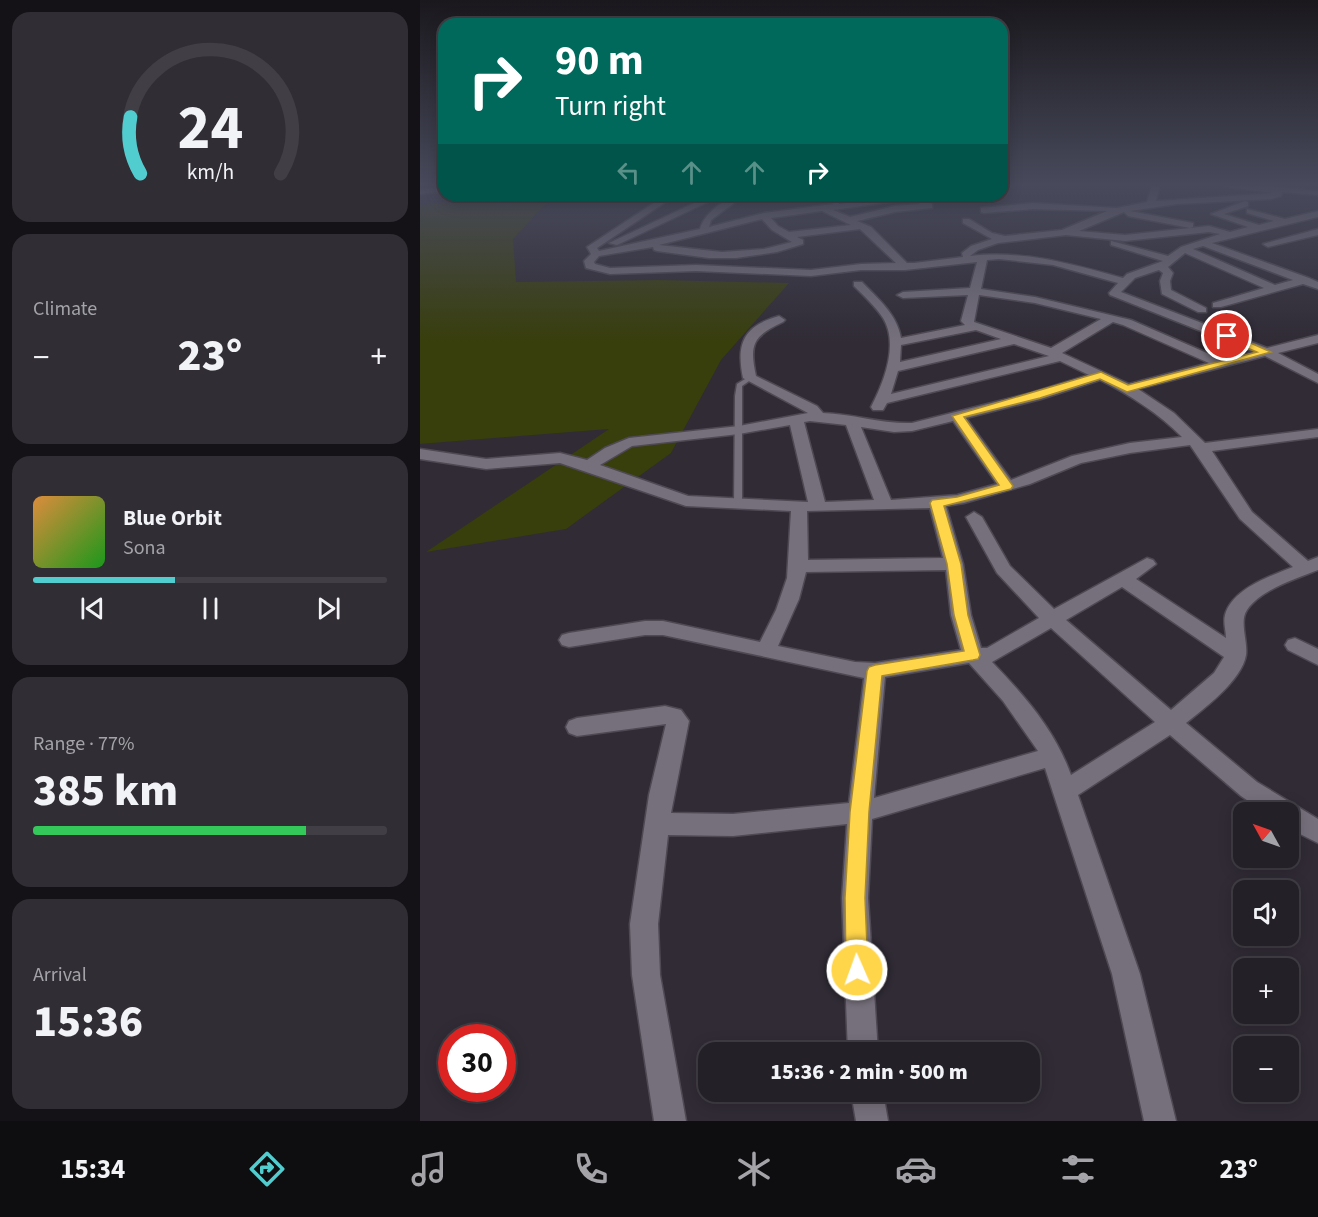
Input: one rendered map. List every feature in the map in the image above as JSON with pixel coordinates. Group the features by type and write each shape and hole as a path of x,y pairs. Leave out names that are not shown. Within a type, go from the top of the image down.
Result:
{"street":[{"path":"613,237 595,250 589,261 590,266 610,271 696,268 811,273 861,267 905,267 999,256 1054,262 1123,282"},
{"path":"595,250 630,237"},
{"path":"638,247 674,237"},
{"path":"595,250 638,247 679,248 699,254 733,255 800,242 791,237"},
{"path":"877,237 905,267"},
{"path":"997,237 1003,239"},
{"path":"964,260 966,254 972,250 1003,239 1020,237"},
{"path":"1084,237 1124,246 1165,263"},
{"path":"1096,314 1123,282 1140,272 1165,263 1184,249 1225,237"},
{"path":"1268,244 1296,237"},
{"path":"1204,243 1318,286"},
{"path":"1184,249 1274,289"},
{"path":"983,257 967,321 974,327 1057,355 1101,375 1127,388 1169,416 1198,444 1239,507 1312,566 1264,588 1240,605 1234,616 1236,655 1234,662 1221,680 1169,722 1065,791"},
{"path":"1165,263 1168,273 1165,281 1167,292 1202,310"},
{"path":"1217,305 1318,276"},
{"path":"858,284 891,322 895,343 893,368 873,423"},
{"path":"903,295 974,291 1019,296 1141,327 1222,364"},
{"path":"1114,293 1266,352 1318,379"},
{"path":"882,400 1057,355 1112,318"},
{"path":"779,320 757,330 748,338 750,378 812,409 818,416"},
{"path":"895,343 974,327"},
{"path":"1127,388 1318,339"},
{"path":"893,368 1013,340"},
{"path":"589,466 606,453 629,442 739,430 818,416 894,428 912,427 1036,396 1101,375"},
{"path":"957,416 1007,486"},
{"path":"796,420 818,507"},
{"path":"852,422 884,504"},
{"path":"420,454 466,463 486,464 560,458 686,501 818,507 937,503 958,500 1024,481 1058,465 1092,455 1318,433"},
{"path":"937,503 954,564 961,615 973,655 1011,695 1041,735 1053,756 1126,974 1160,1121"},
{"path":"766,649 789,604 798,566 799,507"},
{"path":"974,517 1003,569 1052,619 1169,722 1249,789 1269,802"},
{"path":"798,566 954,564"},
{"path":"569,640 653,627 673,629 766,649 810,662 875,671 908,667 973,655 990,655 1147,564"},
{"path":"1122,578 1236,655"},
{"path":"1295,645 1318,658"},
{"path":"862,1042 855,898 860,812 875,671"},
{"path":"577,727 665,715 677,718 677,728 660,795 644,924 645,965 654,1037 670,1121"},
{"path":"657,824 733,825 860,812 1053,756"},
{"path":"1299,821 1318,832"},
{"path":"869,1102 872,1121"}],"lane":[{"path":"738,505 740,386 750,378"}],"green space":[{"path":"420,237 515,237 516,282 660,280 789,283 721,360 671,453 566,529 426,552 609,429 420,444"}],"route":[{"path":"857,970 855,898 860,812 875,671 973,655 961,615 954,564 937,503 958,500 1007,486 957,416 1036,396 1101,375 1127,388 1266,352 1227,336"}]}
